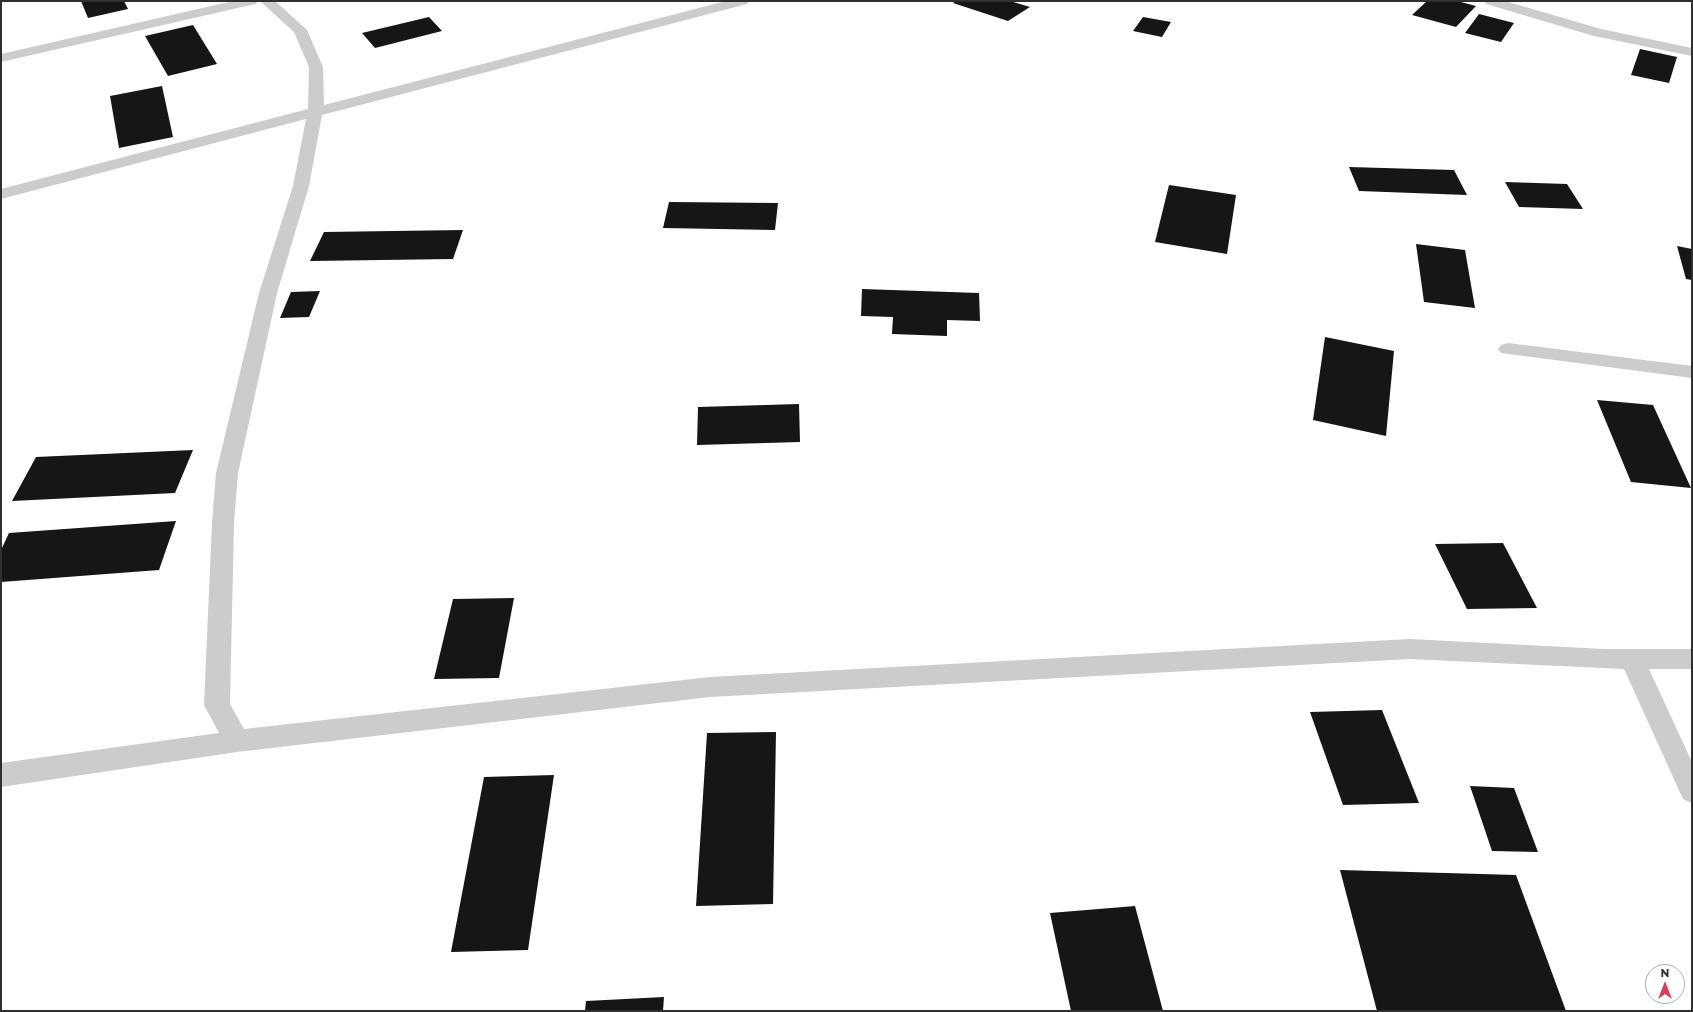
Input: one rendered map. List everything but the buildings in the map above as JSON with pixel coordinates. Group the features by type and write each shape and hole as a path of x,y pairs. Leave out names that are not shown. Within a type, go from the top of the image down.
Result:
{"street":[{"path":"1,58 250,1"},
{"path":"237,741 217,705 223,523 227,473 268,293 301,186 317,103 316,67 300,30 267,1"},
{"path":"1,194 742,1"},
{"path":"1491,1 1599,33 1692,52"},
{"path":"1508,348 1692,372"},
{"path":"1,775 237,741 710,687 1410,649 1632,659 1692,659"},
{"path":"1632,659 1692,791"}]}
